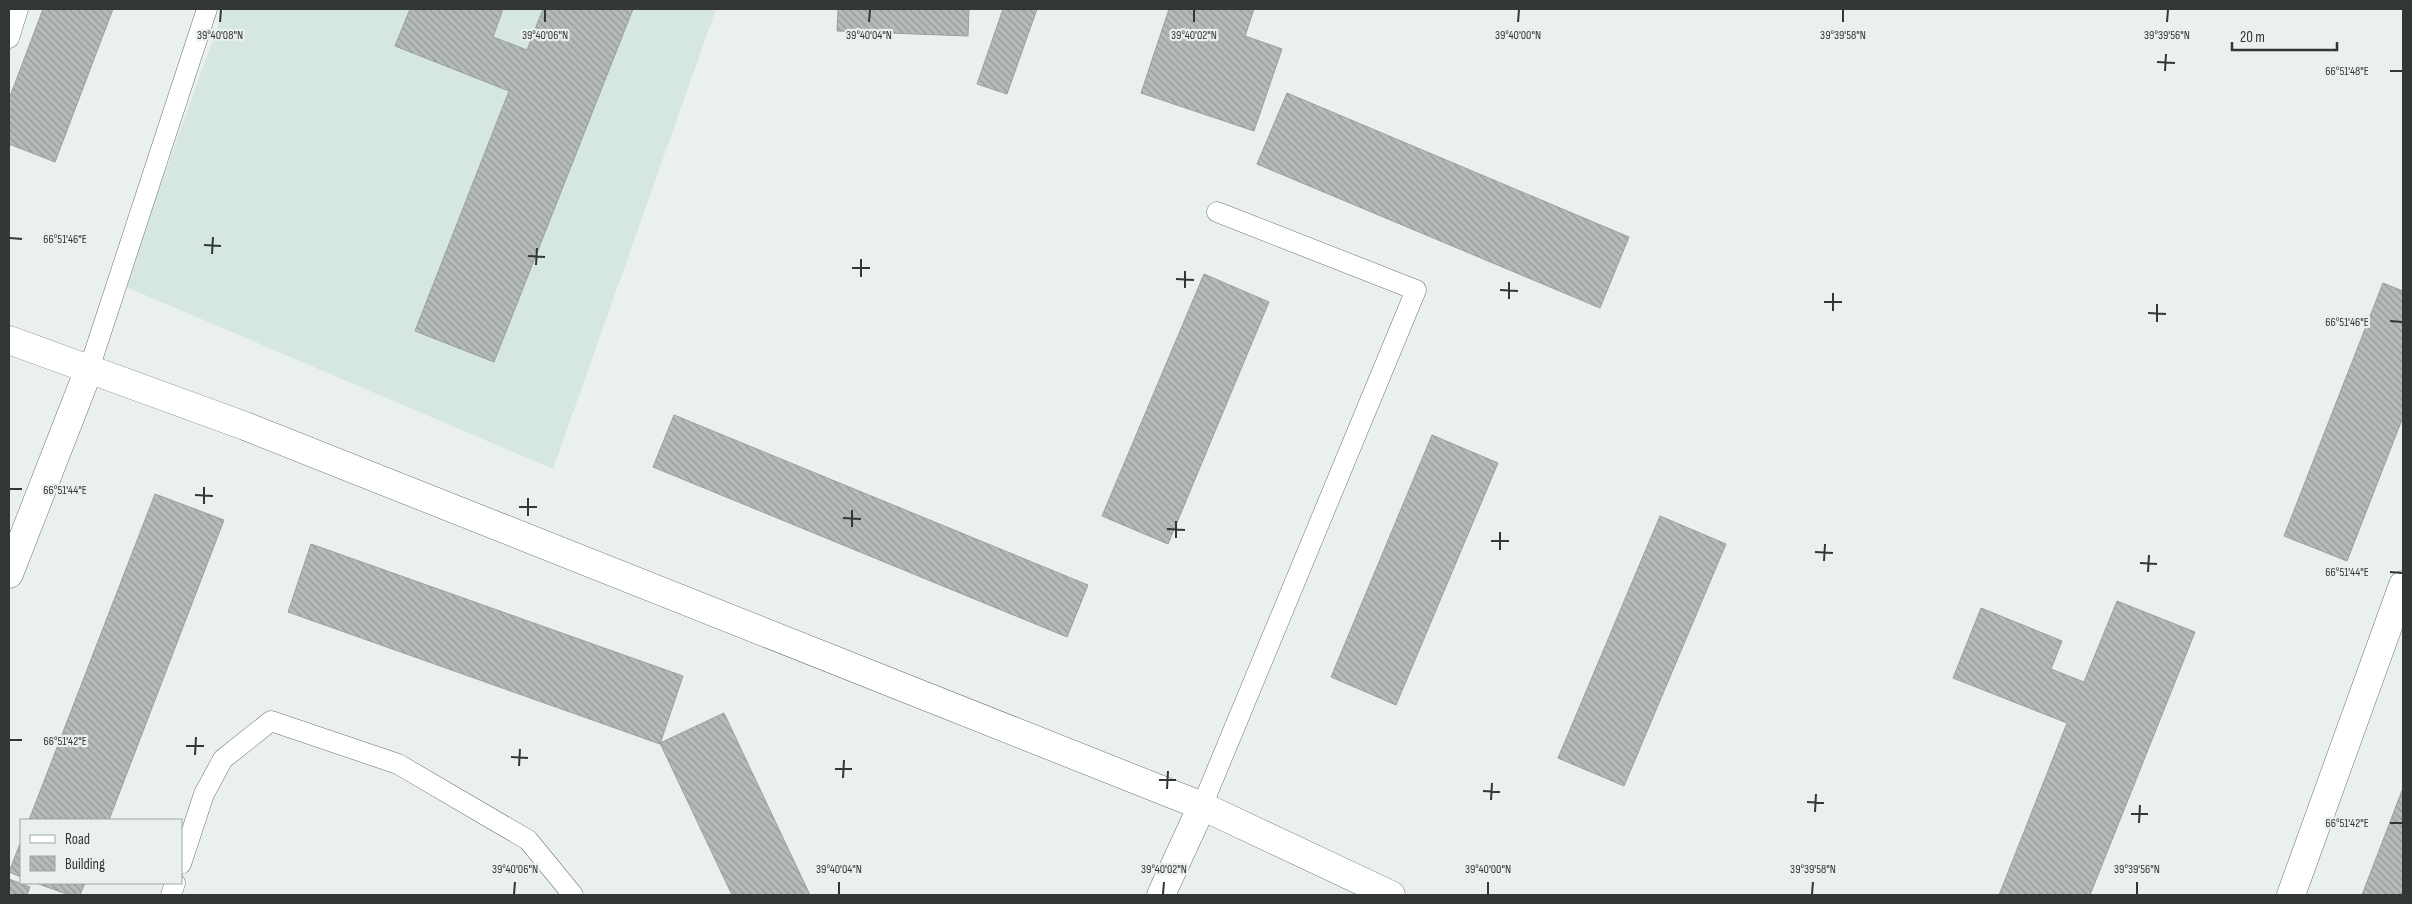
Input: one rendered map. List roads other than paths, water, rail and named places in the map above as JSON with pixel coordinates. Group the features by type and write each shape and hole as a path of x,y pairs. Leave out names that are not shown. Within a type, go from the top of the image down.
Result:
{"street":[{"path":"9,340 246,426 1202,806 1391,895"},
{"path":"9,574 89,369"},
{"path":"2291,895 2403,585"},
{"path":"1161,895 1202,806"}],"lane":[{"path":"9,38 18,9"},
{"path":"89,369 207,9"},
{"path":"1202,806 1416,290 1217,212"},
{"path":"182,861 204,794 223,759 271,721 398,764 528,840 573,895"}]}
